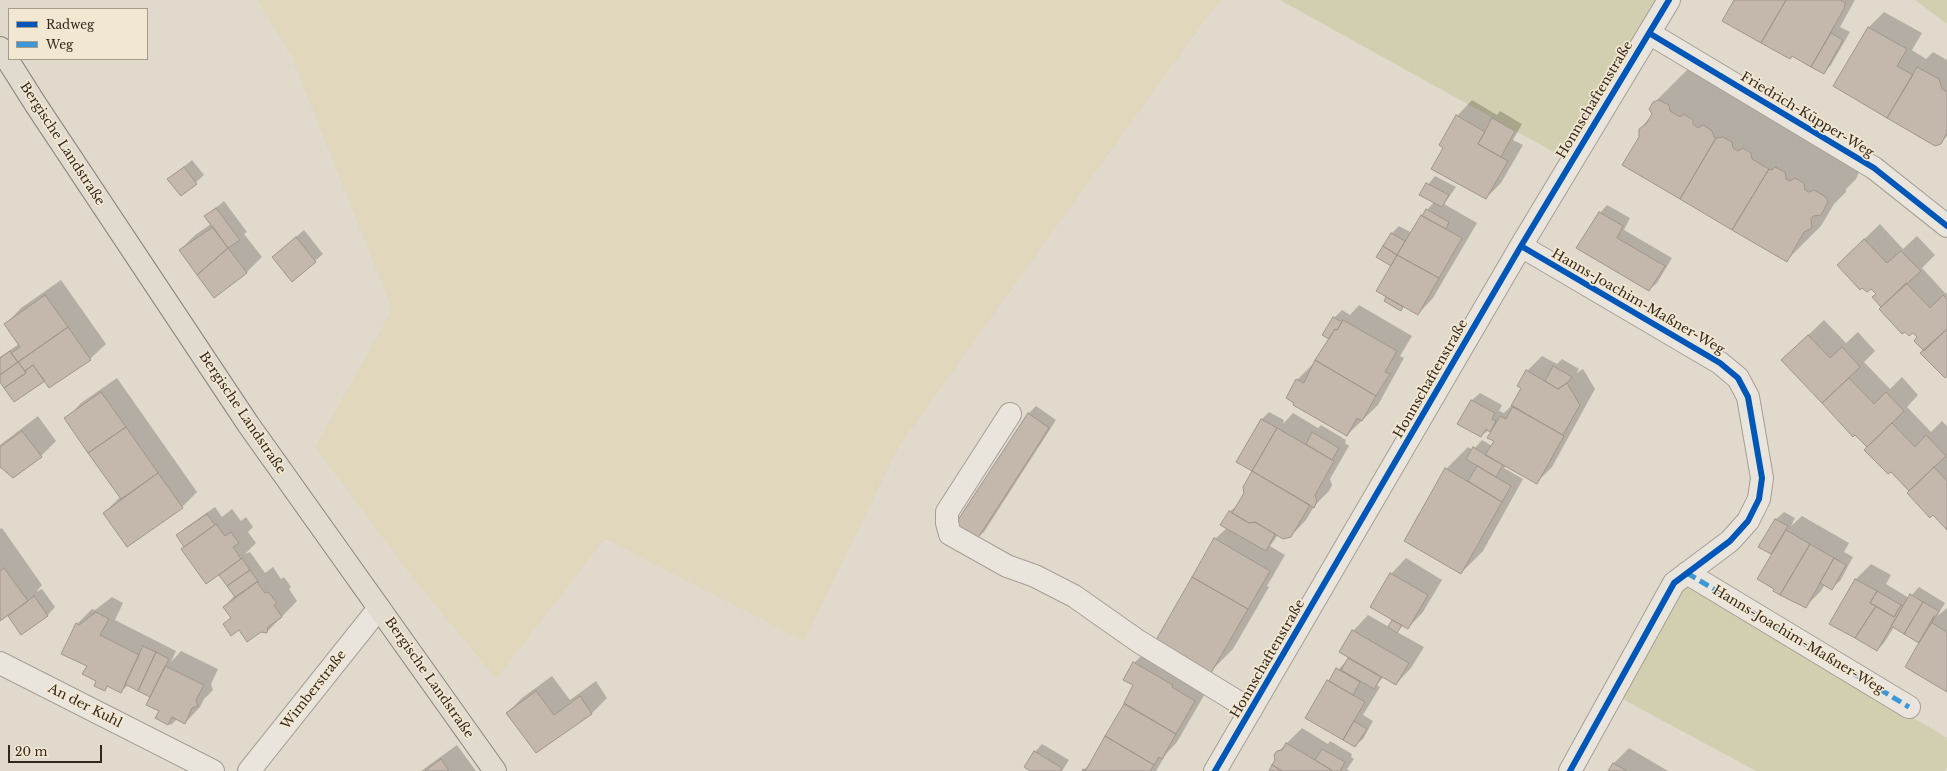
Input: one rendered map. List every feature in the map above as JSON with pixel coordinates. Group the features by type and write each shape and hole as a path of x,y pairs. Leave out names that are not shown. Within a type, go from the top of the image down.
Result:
{"main road":[{"name":"Bergische Landstraße","path":"0,48 36,105 248,424 495,771"}],"street":[{"name":"Honnschaftenstraße","path":"1215,771 1521,246 1669,0"},
{"name":"Friedrich-Küpper-Weg","path":"1649,33 1874,168 1947,226"},
{"name":"Hanns-Joachim-Maßner-Weg","path":"1521,246 1720,363 1738,378 1744,388 1753,419 1762,478 1759,499 1748,521 1730,541 1674,583 1570,771"},
{"path":"1010,414 947,512 947,523 950,534 1007,566 1035,576 1074,596 1138,641 1251,710"},
{"name":"Hanns-Joachim-Maßner-Weg","path":"1687,573 1909,707"},
{"name":"Wimberstraße","path":"249,771 379,608"},
{"name":"An der Kuhl","path":"0,663 213,771"}],"shaded area":[{"path":"257,0 1222,0 1209,14 899,446 804,641 605,539 496,679 404,566 315,447 392,310 291,56"},
{"path":"1280,0 1667,0 1570,161"},
{"path":"1915,0 1947,0 1947,24"},
{"path":"1686,581 1947,738 1947,767 1945,771 1756,771 1619,697"}],"building":[{"path":"1734,0 1786,0 1761,43 1722,21"},
{"path":"1786,0 1840,0 1846,3 1811,67 1792,56 1790,59 1761,43"},
{"path":"1868,27 1907,49 1897,66 1913,75 1887,118 1833,86"},
{"path":"1831,33 1843,40 1824,74 1811,67"},
{"path":"1917,67 1939,79 1942,89 1947,92 1947,133 1941,144 1935,146 1887,118"},
{"path":"1659,100 1669,105 1670,111 1680,117 1684,114 1693,120 1693,124 1698,128 1703,125 1712,131 1714,137 1716,138 1680,199 1622,165 1639,137 1639,129 1646,124 1652,114 1649,109 1653,102"},
{"path":"1456,115 1485,132 1478,144 1508,161 1486,199 1431,169 1443,148 1439,145"},
{"path":"1492,118 1515,131 1501,157 1478,144"},
{"path":"1723,137 1732,142 1733,148 1738,151 1743,148 1751,153 1752,159 1769,169 1732,230 1680,199 1716,138"},
{"path":"184,167 197,184 181,196 167,179"},
{"path":"1775,167 1785,172 1786,179 1790,181 1795,178 1804,183 1805,190 1809,192 1814,190 1826,197 1828,202 1821,215 1813,216 1811,219 1812,228 1804,232 1787,262 1732,230 1769,169 1772,170"},
{"path":"1426,183 1449,195 1442,207 1419,195"},
{"path":"216,208 240,240 228,248 204,216"},
{"path":"1426,209 1449,222 1446,229 1422,216"},
{"path":"1599,212 1623,226 1617,238 1665,266 1649,291 1576,248"},
{"path":"1421,215 1462,238 1439,278 1397,255"},
{"path":"213,227 228,248 197,275 179,250"},
{"path":"1391,233 1405,241 1397,255 1383,246"},
{"path":"296,237 316,262 292,282 272,257"},
{"path":"1864,239 1887,263 1901,251 1921,271 1881,307 1872,297 1876,294 1871,289 1867,292 1862,288 1860,290 1837,265"},
{"path":"1383,246 1397,255 1391,266 1376,257"},
{"path":"228,248 247,273 214,298 197,275"},
{"path":"1397,255 1439,278 1418,315 1376,291"},
{"path":"1906,283 1930,308 1943,295 1947,299 1947,329 1924,351 1914,341 1917,337 1913,333 1909,336 1905,332 1902,334 1879,309"},
{"path":"45,295 68,327 18,362 11,353 20,347 4,324"},
{"path":"1386,297 1403,307 1401,311 1384,301"},
{"path":"1333,317 1342,322 1337,330 1335,329 1329,339 1322,335"},
{"path":"1343,320 1397,351 1385,372 1390,374 1376,396 1315,360 1335,329 1337,330"},
{"path":"68,327 91,360 49,388 33,365 25,371 18,362"},
{"path":"1947,329 1947,376 1945,378 1920,353"},
{"path":"1808,335 1830,358 1842,347 1860,367 1822,403 1781,360"},
{"path":"10,351 18,362 0,375 0,358"},
{"path":"1315,360 1376,396 1362,421 1357,418 1347,436 1293,405 1294,403 1286,398 1296,379 1304,383"},
{"path":"18,362 26,373 4,388 0,382 0,375"},
{"path":"33,365 45,381 14,402 4,388 26,373 25,371"},
{"path":"1553,366 1572,377 1567,383 1558,389 1545,381"},
{"path":"1526,370 1558,389 1567,383 1580,405 1563,435 1511,406 1521,388 1517,386"},
{"path":"1849,378 1874,404 1886,392 1904,411 1867,447 1855,435 1853,437 1822,403"},
{"path":"101,392 126,427 88,453 64,418"},
{"path":"1471,400 1495,413 1492,419 1496,421 1490,432 1486,429 1481,437 1457,424"},
{"path":"1513,406 1564,436 1537,484 1485,455 1494,441 1487,438 1500,416 1506,419"},
{"path":"1028,413 1049,428 976,541 954,526"},
{"path":"1261,419 1277,428 1252,471 1236,462"},
{"path":"1892,423 1915,447 1926,435 1946,456 1909,491 1891,472 1888,474 1864,450"},
{"path":"126,427 158,473 121,499 88,453"},
{"path":"1277,428 1334,461 1315,495 1317,501 1314,508 1252,471"},
{"path":"22,431 42,457 13,478 0,467 0,447"},
{"path":"1312,432 1339,448 1332,460 1306,444"},
{"path":"1473,447 1503,465 1496,477 1466,459"},
{"path":"1477,466 1511,486 1502,502 1468,481"},
{"path":"1934,467 1947,481 1947,530 1933,515 1930,518 1907,493"},
{"path":"1445,468 1502,502 1461,574 1404,541"},
{"path":"1252,471 1310,505 1291,537 1283,539 1255,522 1249,523 1232,513 1244,493 1243,487"},
{"path":"158,473 183,508 127,547 103,513"},
{"path":"1229,511 1249,523 1255,522 1275,534 1266,551 1220,525"},
{"path":"207,514 215,525 184,547 176,535"},
{"path":"1775,519 1788,526 1771,554 1758,547"},
{"path":"216,524 225,536 231,532 239,543 233,547 241,559 206,584 181,549"},
{"path":"1786,530 1810,544 1780,595 1773,591 1774,589 1757,579"},
{"path":"1214,538 1270,571 1248,609 1192,577"},
{"path":"1810,544 1834,558 1806,608 1780,595"},
{"path":"242,558 250,570 227,586 219,575"},
{"path":"1834,558 1846,565 1832,590 1820,583"},
{"path":"4,568 28,601 0,621 0,571"},
{"path":"250,570 258,581 235,597 227,586"},
{"path":"1390,573 1428,595 1408,629 1370,607"},
{"path":"1192,577 1248,609 1211,673 1156,640"},
{"path":"1855,579 1877,591 1870,603 1876,606 1855,638 1829,624"},
{"path":"257,582 265,593 268,592 277,603 274,605 282,617 268,627 267,633 261,632 247,642 239,630 231,636 223,624 231,618 223,607"},
{"path":"1877,591 1901,605 1894,617 1870,603"},
{"path":"1910,594 1923,602 1904,634 1891,626"},
{"path":"34,596 48,616 21,635 8,616"},
{"path":"1923,602 1939,611 1919,643 1904,634"},
{"path":"1901,605 1903,606 1877,651 1855,638 1876,606 1894,617"},
{"path":"96,612 109,619 100,635 139,655 121,693 107,686 105,691 94,686 96,681 82,674 87,666 61,654 76,623 79,625"},
{"path":"1934,616 1932,623 1947,632 1947,692 1905,667"},
{"path":"1392,620 1402,625 1397,633 1388,627"},
{"path":"1352,630 1409,663 1396,685 1339,652"},
{"path":"143,646 156,652 138,691 125,684"},
{"path":"156,652 169,659 150,697 138,691"},
{"path":"1348,658 1381,677 1374,689 1341,670"},
{"path":"1133,662 1173,685 1172,687 1195,701 1176,734 1124,703 1133,685 1123,680"},
{"path":"165,666 204,685 196,700 198,706 192,708 185,724 172,717 168,725 155,718 159,711 146,705"},
{"path":"1336,668 1360,682 1353,695 1329,681"},
{"path":"1327,680 1365,702 1343,740 1305,718"},
{"path":"536,691 554,715 580,696 592,714 536,753 506,713"},
{"path":"1124,704 1176,734 1162,759 1159,757 1154,765 1105,736"},
{"path":"1354,721 1367,729 1355,747 1343,740"},
{"path":"1105,736 1154,765 1150,771 1082,771 1083,769 1086,770"},
{"path":"1286,743 1333,771 1282,771 1272,765 1275,760 1274,755 1277,751 1282,750"},
{"path":"1322,749 1345,762 1340,771 1333,771 1315,760"},
{"path":"1034,751 1062,768 1060,771 1030,771 1024,767"},
{"path":"441,759 449,771 425,771"},
{"path":"1613,763 1627,771 1608,771"},
{"path":"1272,765 1282,771 1269,771"}],"marked path":[{"path":"1687,573 1909,707"}],"cycle path":[{"path":"1215,771 1521,246 1669,0"},
{"path":"1649,33 1874,168 1947,226"},
{"path":"1521,246 1720,363 1738,378 1748,397 1762,478 1759,499 1748,521 1730,541 1674,583 1570,771"}]}
